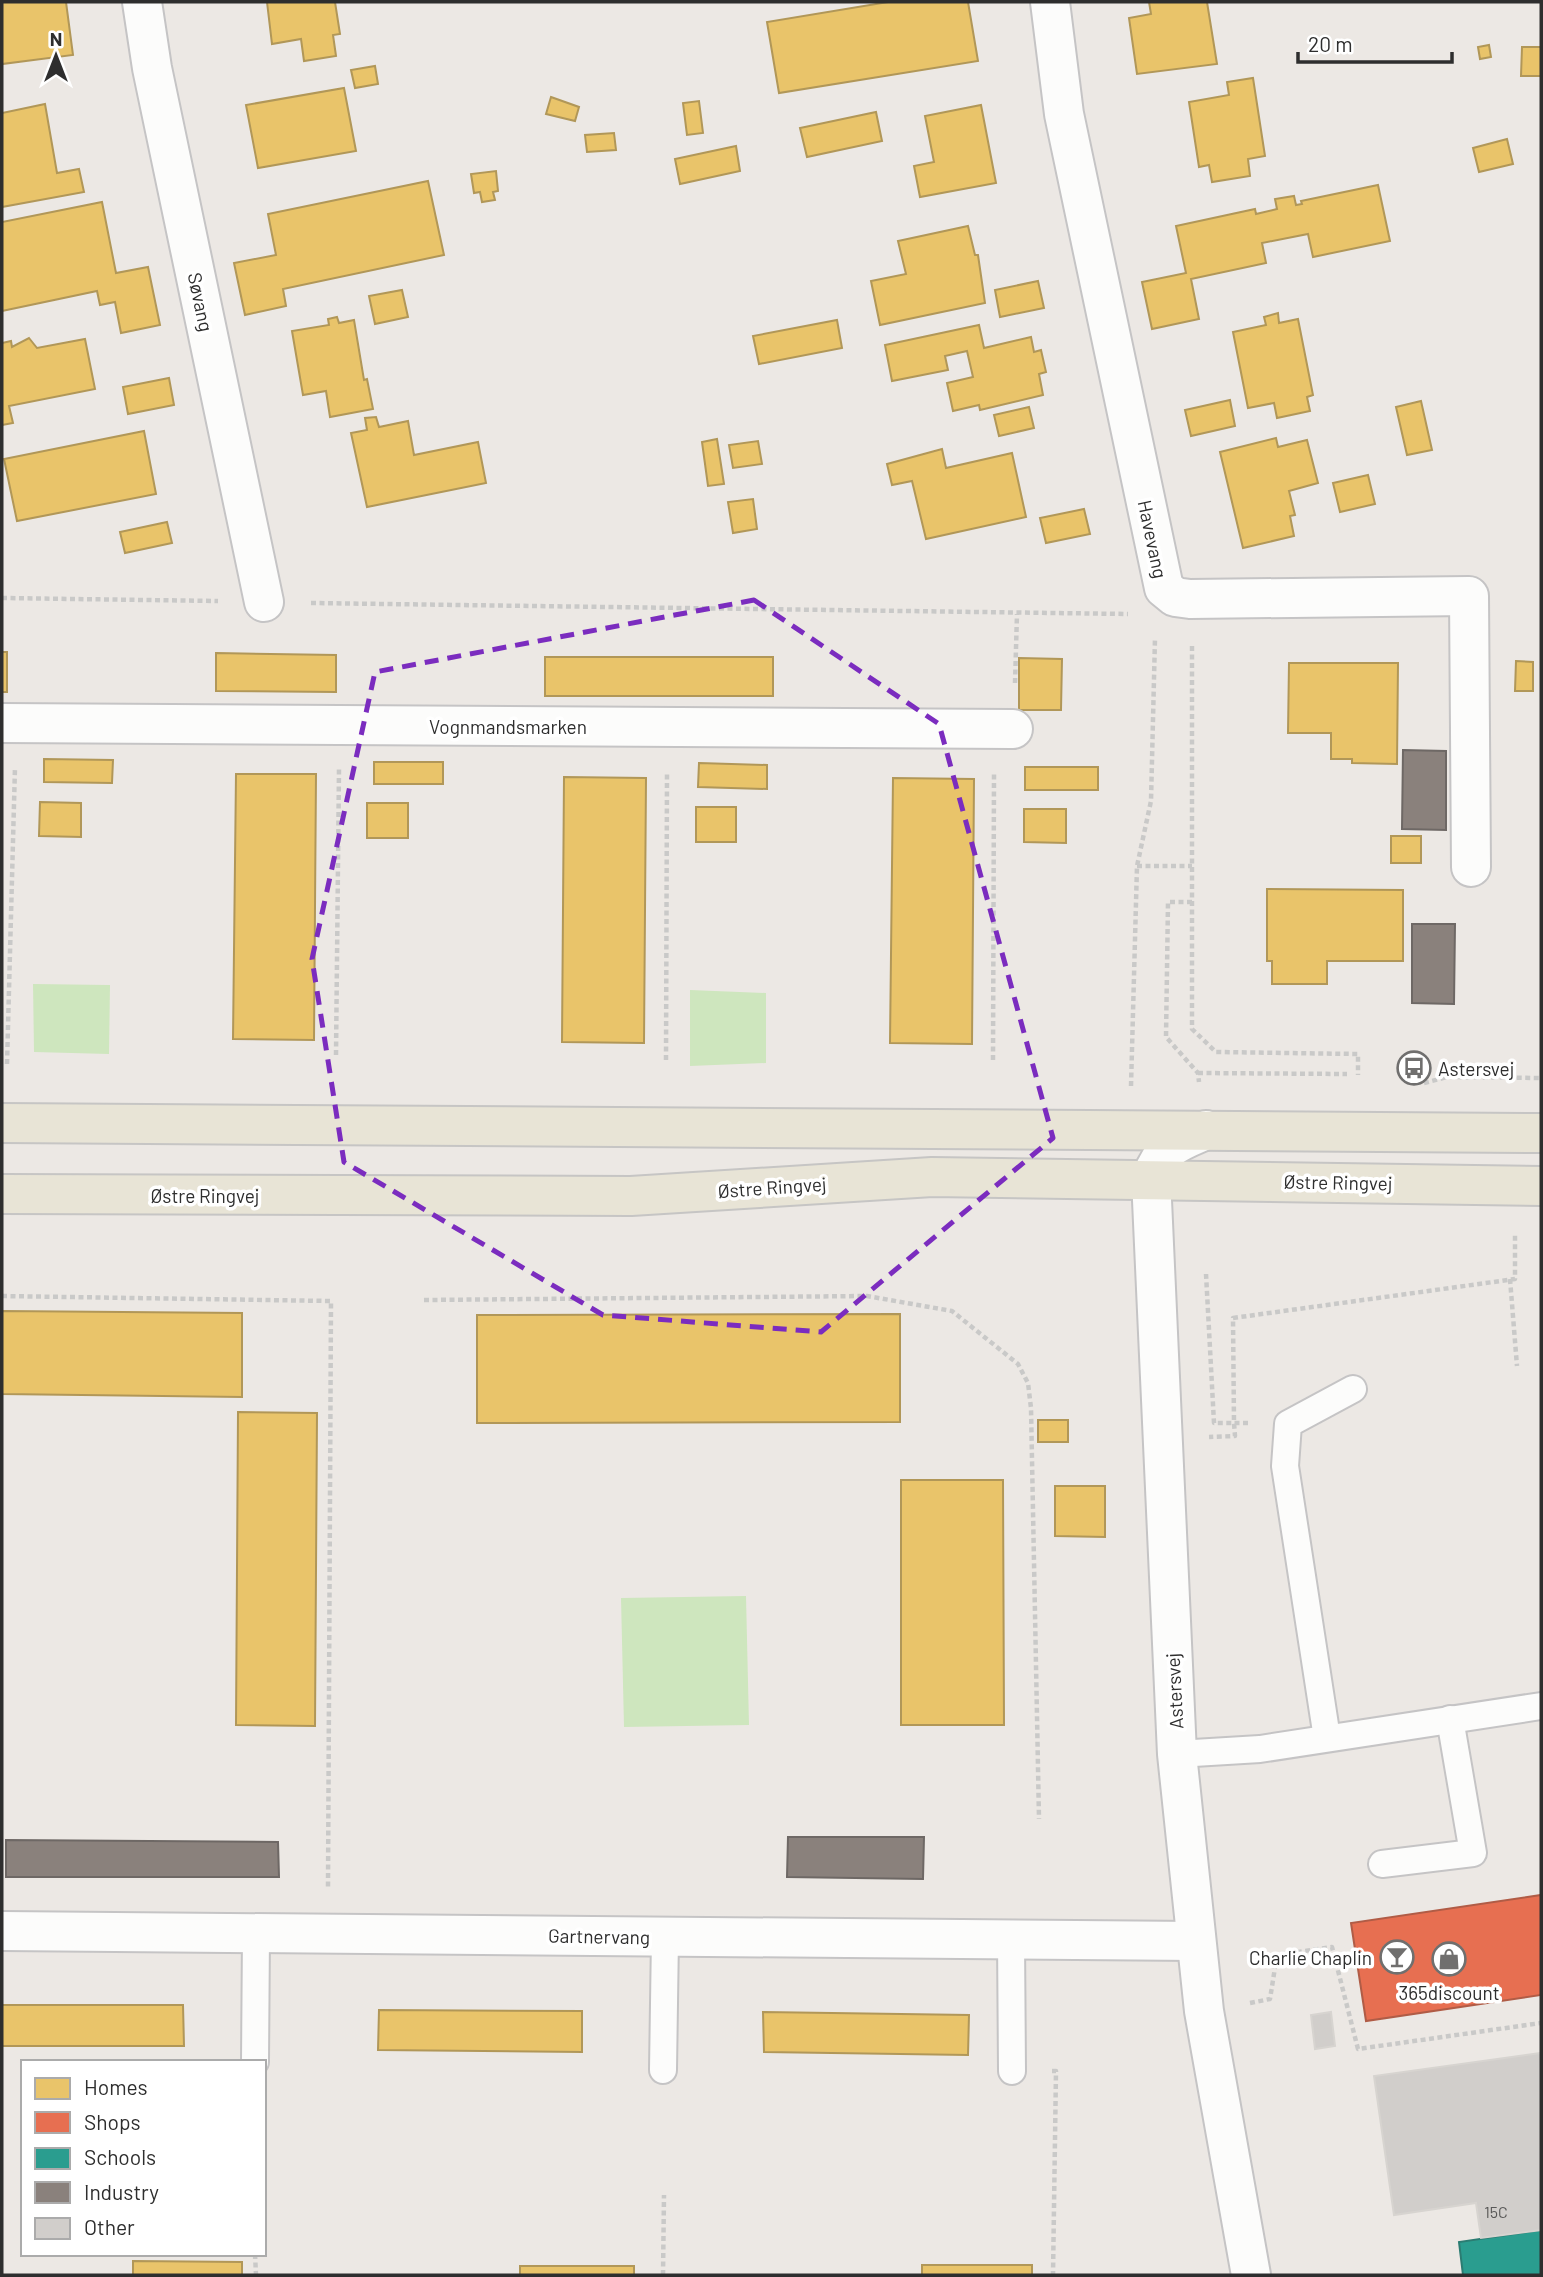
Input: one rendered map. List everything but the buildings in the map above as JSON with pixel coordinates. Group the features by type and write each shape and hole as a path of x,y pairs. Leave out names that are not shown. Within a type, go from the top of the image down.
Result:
{"main road":[{"path":"2,1123 1541,1133"},
{"name":"Østre Ringvej","path":"2,1195 631,1196 932,1177 1151,1178 1528,1186"}],"street":[{"name":"Søvang","path":"142,2 152,68 264,602"},
{"name":"Havevang","path":"1050,2 1064,114 1164,588 1175,597 1203,599 1469,596 1471,867"},
{"name":"Vognmandsmarken","path":"7,723 1003,730"},
{"path":"1151,1178 1159,1158 1177,1142 1206,1130"},
{"name":"Astersvej","path":"1151,1178 1177,1754 1204,2011 1251,2275"},
{"name":"Gartnervang","path":"2,1931 1195,1941"}],"lane":[{"path":"1327,1738 1285,1466 1288,1424 1353,1389"},
{"path":"1177,1754 1260,1749 1541,1706"},
{"path":"1382,1864 1473,1853 1450,1719"},
{"path":"255,2060 256,1934"},
{"path":"663,2070 665,1937"},
{"path":"1011,1939 1012,2071"}],"path":[{"path":"2,598 1126,615 1175,597"},
{"path":"1131,1087 1137,866 1152,801 1155,634 1175,597"},
{"path":"1175,597 1192,630 1192,1029 1216,1052 1358,1054 1358,1075"},
{"path":"993,1060 1003,730 1017,614"},
{"path":"7,723 15,750 7,1064"},
{"path":"336,1055 339,725"},
{"path":"666,727 666,1060"},
{"path":"1137,866 1192,866"},
{"path":"1192,902 1168,902 1166,1037 1198,1073 1199,1082"},
{"path":"1198,1073 1348,1074"},
{"path":"1288,1424 1234,1423 1233,1318 1515,1279 1528,1186"},
{"path":"1206,1274 1214,1423"},
{"path":"1510,1279 1517,1366"},
{"path":"2,1296 331,1301 328,1934"},
{"path":"424,1300 867,1296 952,1311 1018,1364 1028,1383 1031,1408 1039,1819"},
{"path":"1204,2011 1270,1999 1278,1955 1332,1947 1358,2049 1541,2023"},
{"path":"1012,2071 1056,2071 1054,2275"},
{"path":"663,2275 664,2195"},
{"path":"256,2256 256,2275"}],"highlighted area":[{"path":"754,600 939,724 1053,1138 821,1332 603,1315 344,1162 312,959 375,672"}],"green space":[{"path":"33,984 110,985 109,1054 34,1052"},
{"path":"690,990 766,993 766,1063 690,1066"},
{"path":"746,1596 749,1725 624,1727 621,1598"}],"place":[{"name":"Astersvej","path":"1414,1068"},
{"name":"Charlie Chaplin","path":"1397,1957"},
{"name":"365discount","path":"1449,1959"}]}
